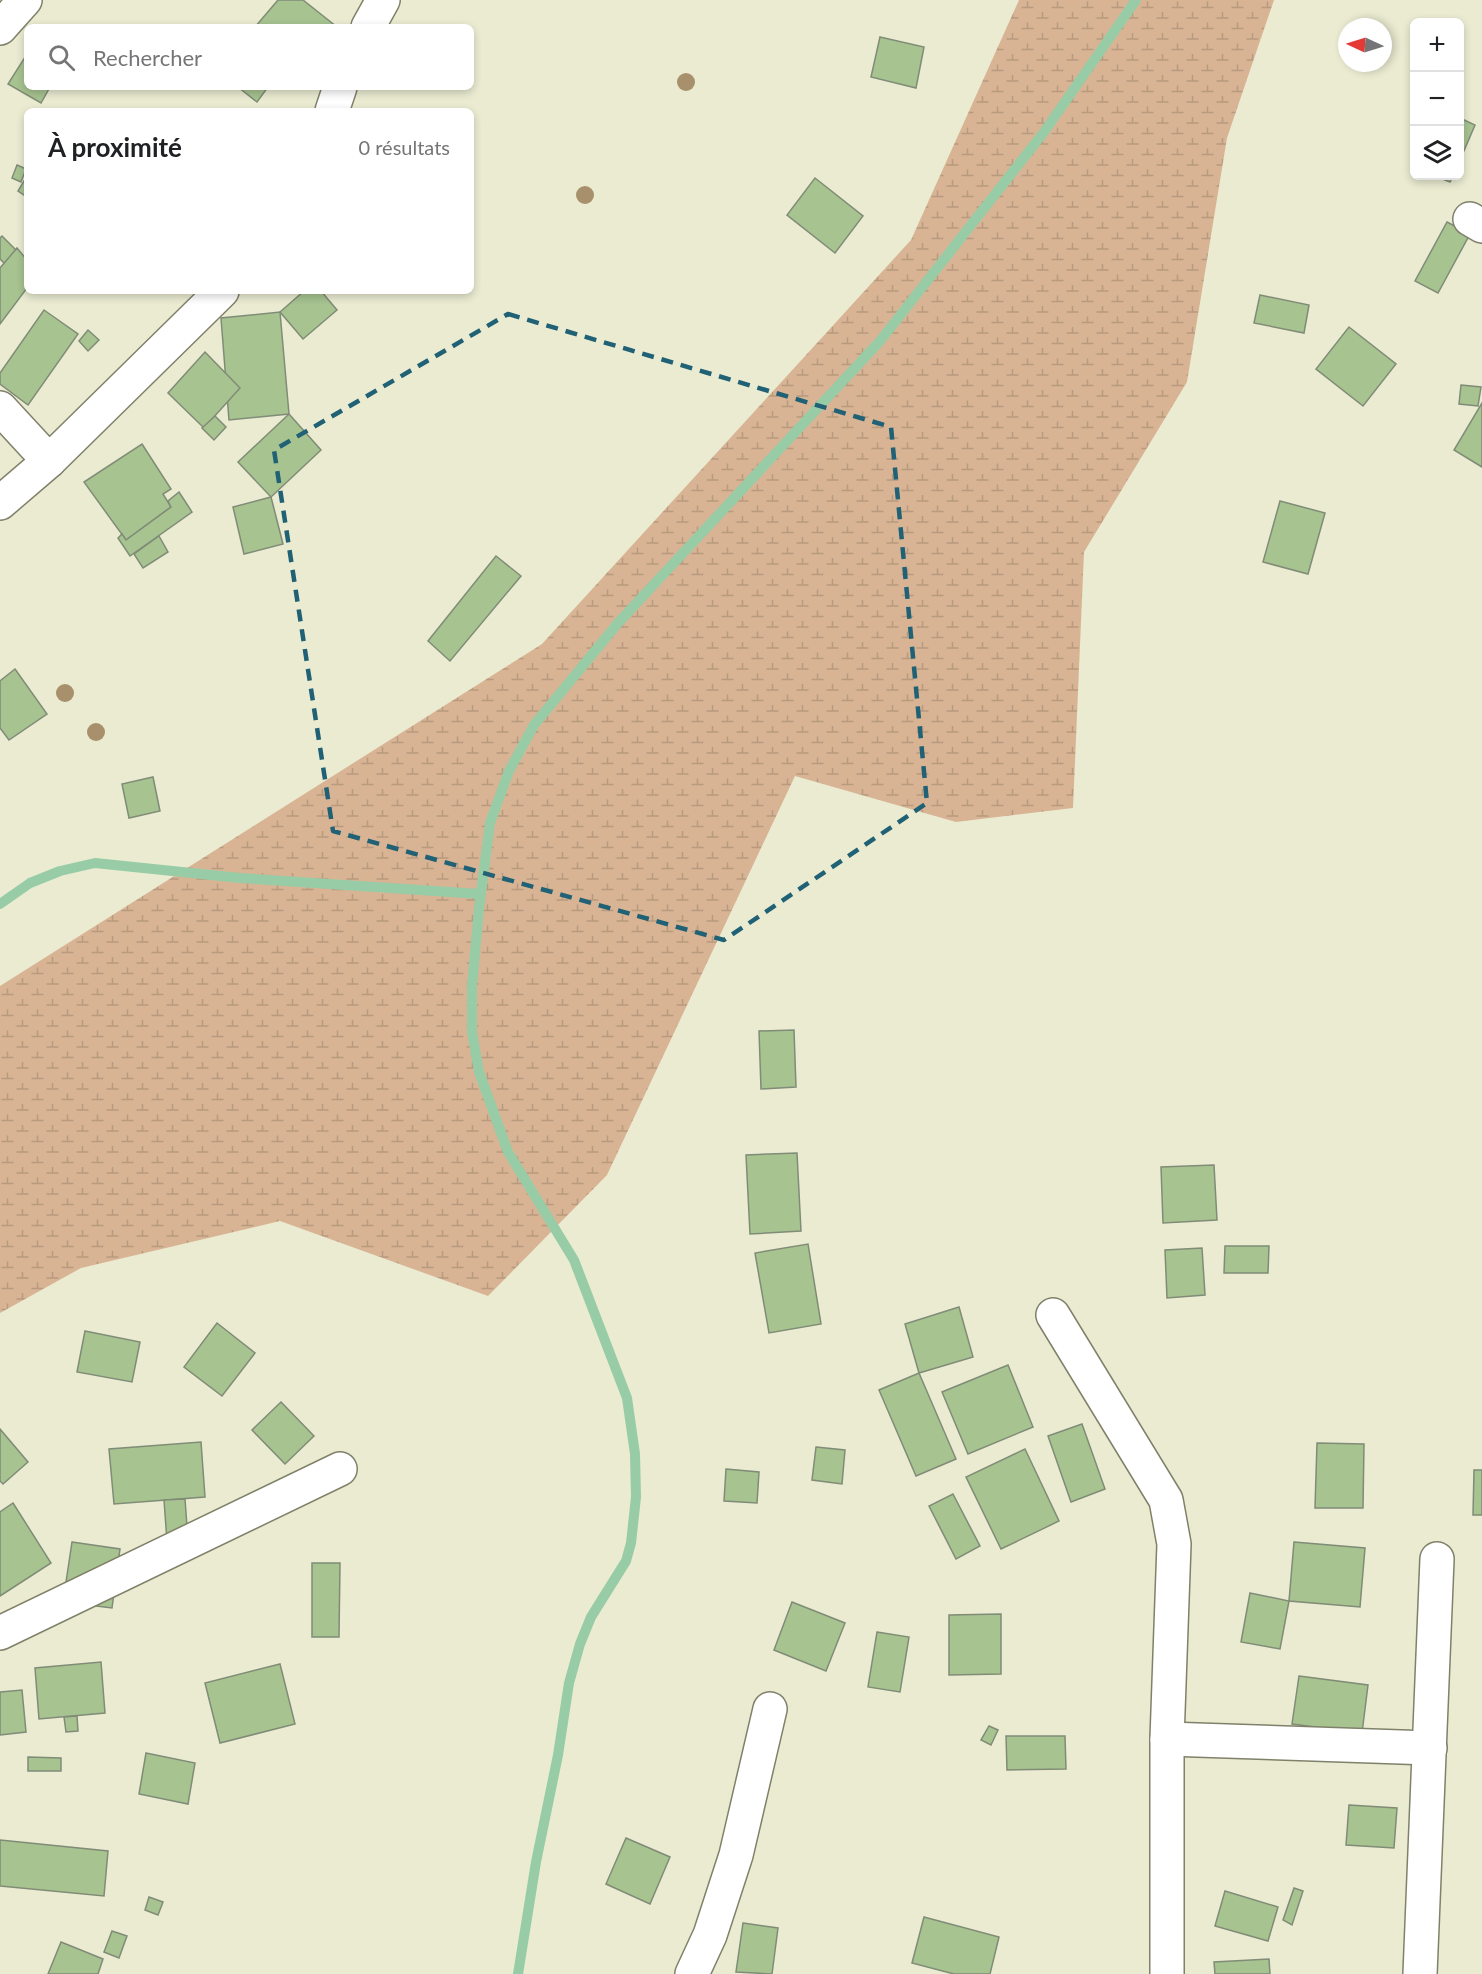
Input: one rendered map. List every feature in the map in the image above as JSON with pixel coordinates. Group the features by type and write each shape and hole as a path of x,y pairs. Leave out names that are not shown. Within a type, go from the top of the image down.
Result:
{"street":[{"path":"0,28 24,0"},
{"path":"370,24 383,0"},
{"path":"333,108 339,90"},
{"path":"0,503 49,461 219,294"},
{"path":"0,408 49,461"},
{"path":"1053,1315 1166,1500 1174,1544 1167,1739 1167,1974"},
{"path":"0,1633 340,1469"},
{"path":"1420,1974 1437,1559"},
{"path":"692,1974 710,1935 736,1855 770,1709"},
{"path":"1167,1739 1430,1748"}],"highlighted area":[{"path":"508,314 891,427 927,803 724,940 333,831 274,450"}],"green space":[{"path":"1019,0 1274,0 1227,138 1187,382 1084,552 1073,808 956,822 795,776 607,1175 488,1296 280,1221 81,1268 0,1313 0,986 542,644 911,240"}],"building":[{"path":"278,0 303,0 333,24 258,24"},
{"path":"880,37 924,47 916,88 871,77"},
{"path":"24,59 24,90 48,90 41,103 8,84"},
{"path":"242,90 266,90 257,102"},
{"path":"1464,120 1475,125 1464,151"},
{"path":"17,165 24,168 21,182 12,178"},
{"path":"815,178 863,216 835,253 787,215"},
{"path":"24,181 24,195 18,191"},
{"path":"1447,222 1470,234 1438,293 1415,281"},
{"path":"2,236 16,250 5,264 0,259 0,238"},
{"path":"17,248 24,256 24,292 0,324 0,268"},
{"path":"301,294 324,294 337,310 303,339 280,312"},
{"path":"1260,295 1309,305 1304,333 1254,323"},
{"path":"44,310 78,334 28,405 0,384 0,373"},
{"path":"280,312 289,414 229,420 221,318"},
{"path":"1349,327 1396,364 1363,406 1316,369"},
{"path":"88,330 99,340 88,351 79,341"},
{"path":"205,352 240,388 204,428 168,393"},
{"path":"1461,385 1481,387 1478,406 1459,404"},
{"path":"1482,403 1482,467 1454,450"},
{"path":"289,414 321,450 271,497 238,462"},
{"path":"215,416 226,427 214,440 202,428"},
{"path":"142,444 171,489 163,494 171,507 126,540 84,482"},
{"path":"179,492 192,512 130,556 118,538 122,534 126,540 171,507 168,501"},
{"path":"271,497 283,544 244,554 233,507"},
{"path":"1280,501 1325,513 1308,574 1263,562"},
{"path":"159,536 168,552 143,568 134,554"},
{"path":"496,556 521,576 450,661 428,641"},
{"path":"15,669 47,714 9,740 0,728 0,681"},
{"path":"153,777 160,811 129,818 122,784"},
{"path":"794,1030 796,1087 761,1089 759,1031"},
{"path":"797,1153 801,1231 750,1234 746,1155"},
{"path":"1214,1165 1217,1220 1163,1223 1161,1167"},
{"path":"808,1244 821,1324 769,1333 755,1253"},
{"path":"1225,1246 1269,1246 1268,1273 1224,1273"},
{"path":"1202,1248 1205,1295 1167,1298 1165,1250"},
{"path":"959,1307 973,1357 919,1373 905,1324"},
{"path":"217,1323 255,1353 222,1396 184,1367"},
{"path":"85,1331 140,1342 132,1382 77,1372"},
{"path":"1008,1365 1033,1427 968,1454 942,1392"},
{"path":"919,1373 956,1459 916,1476 879,1390"},
{"path":"281,1402 314,1436 285,1464 252,1430"},
{"path":"1082,1424 1105,1489 1071,1502 1048,1436"},
{"path":"0,1429 28,1462 3,1484 0,1481"},
{"path":"201,1442 205,1497 114,1504 109,1449"},
{"path":"1317,1443 1364,1444 1363,1508 1315,1508"},
{"path":"816,1447 845,1450 842,1484 812,1480"},
{"path":"1025,1449 1059,1521 1001,1549 966,1477"},
{"path":"726,1469 759,1472 757,1503 724,1501"},
{"path":"1474,1470 1482,1470 1482,1515 1473,1515"},
{"path":"953,1494 980,1546 956,1559 929,1506"},
{"path":"185,1499 189,1554 168,1555 164,1500"},
{"path":"13,1503 51,1563 0,1596 0,1512"},
{"path":"72,1542 120,1549 112,1608 63,1602"},
{"path":"1294,1542 1365,1548 1360,1607 1289,1601"},
{"path":"312,1563 340,1563 339,1637 312,1637"},
{"path":"1250,1593 1289,1601 1280,1649 1241,1642"},
{"path":"792,1602 845,1623 826,1671 774,1650"},
{"path":"1001,1614 1001,1674 949,1675 949,1615"},
{"path":"877,1632 909,1637 900,1692 868,1687"},
{"path":"101,1662 105,1713 39,1719 35,1668"},
{"path":"280,1664 295,1724 220,1743 205,1683"},
{"path":"1299,1676 1368,1685 1362,1733 1292,1724"},
{"path":"22,1690 26,1732 0,1735 0,1692"},
{"path":"77,1716 78,1731 66,1732 64,1717"},
{"path":"989,1726 998,1730 991,1745 981,1740"},
{"path":"1006,1736 1065,1736 1066,1769 1007,1770"},
{"path":"146,1753 195,1763 188,1804 139,1794"},
{"path":"28,1757 61,1758 61,1771 28,1771"},
{"path":"1349,1805 1397,1808 1394,1848 1346,1845"},
{"path":"626,1838 670,1857 650,1904 606,1884"},
{"path":"0,1840 108,1851 104,1896 0,1886"},
{"path":"1294,1888 1303,1891 1292,1925 1283,1920"},
{"path":"1225,1891 1278,1907 1268,1941 1215,1926"},
{"path":"149,1897 163,1902 158,1915 145,1910"},
{"path":"924,1917 999,1937 990,1974 954,1974 912,1963"},
{"path":"743,1923 778,1928 772,1974 736,1972"},
{"path":"112,1931 127,1936 119,1958 104,1952"},
{"path":"61,1942 103,1959 98,1974 48,1974"},
{"path":"1269,1959 1270,1974 1215,1974 1214,1962"}],"waterway":[{"path":"518,1974 569,1683 580,1644 591,1617 626,1561 631,1543 636,1497 635,1454 627,1398 574,1260 508,1152 479,1072 472,1032 472,986 490,823 509,771 534,725 618,623 880,341 1044,132 1136,0"},
{"path":"0,904 30,883 60,871 95,863 240,878 480,894"}]}
